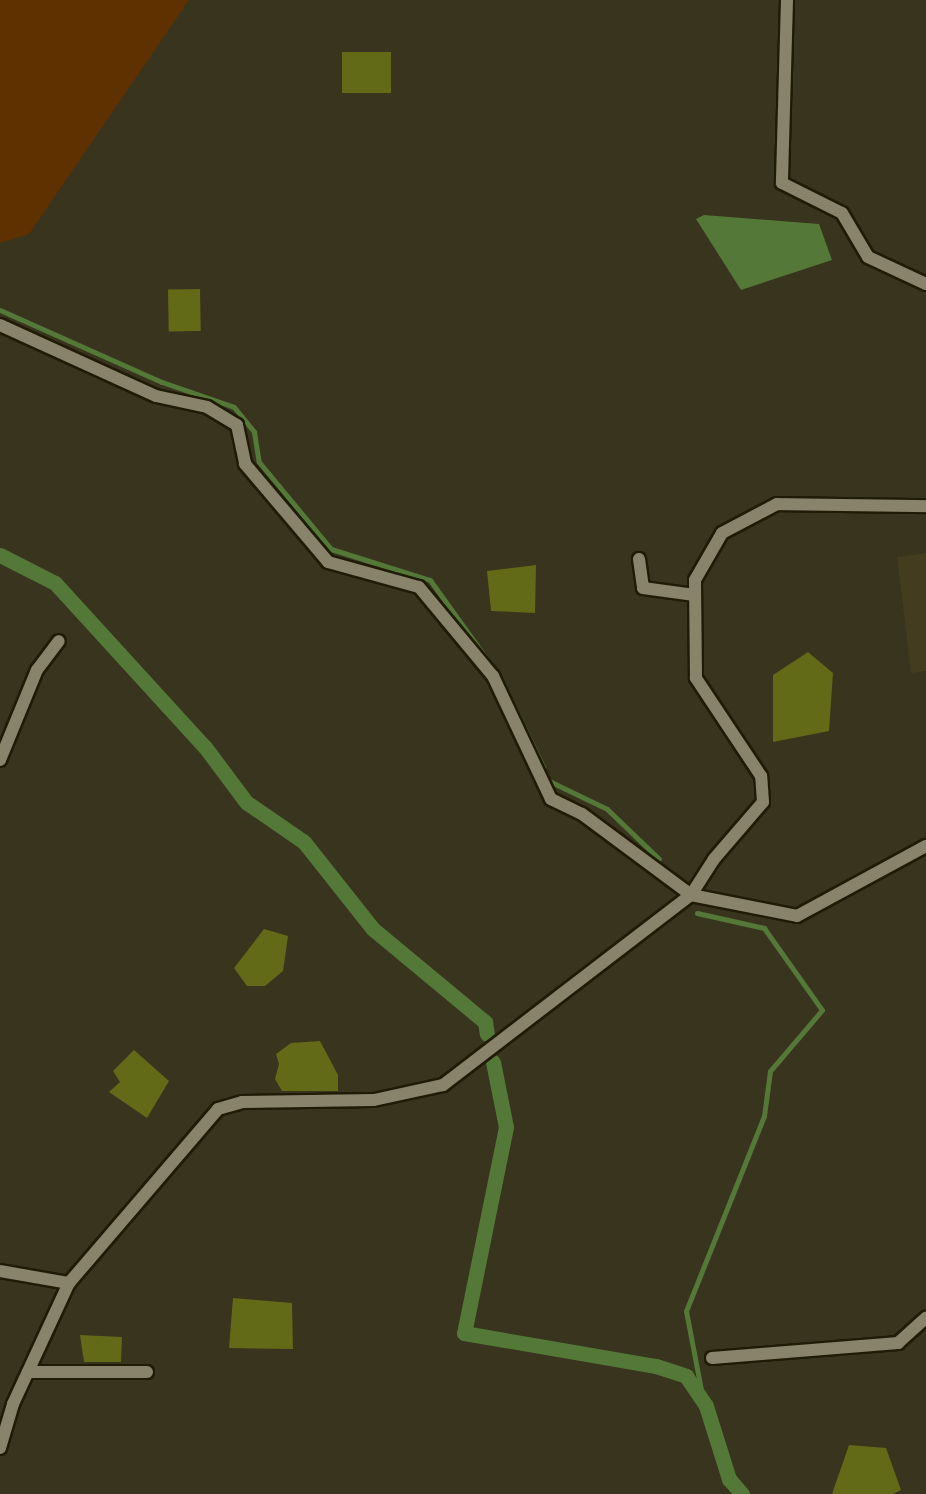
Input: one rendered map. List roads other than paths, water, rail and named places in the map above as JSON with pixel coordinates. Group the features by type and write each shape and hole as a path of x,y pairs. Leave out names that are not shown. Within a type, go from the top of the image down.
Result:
{"street":[{"path":"787,0 782,183 842,213 868,257 926,284"},
{"path":"0,325 156,396 208,407 237,425 245,464 328,562 419,588 432,602 493,676 550,799 582,814 691,895 798,916 926,846"},
{"path":"0,1448 28,1372 68,1283 218,1109 242,1102 374,1100 443,1085 691,895 714,859 763,802 761,776 696,678 695,580 722,533 777,504 926,506"},
{"path":"639,559 643,588 695,595"},
{"path":"0,760 37,670 59,641"},
{"path":"0,1270 68,1283"},
{"path":"712,1358 898,1344 926,1318"},
{"path":"28,1372 148,1372"}],"waterway":[{"path":"0,310 162,382 234,407 254,432 259,462 331,549 430,580 488,661"},
{"path":"0,555 55,583 205,747 246,802 304,842 373,929 485,1022 487,1034"},
{"path":"500,678 543,767"},
{"path":"549,781 607,809 659,859"},
{"path":"697,913 764,928 822,1010 770,1071 764,1116 686,1311 703,1400"},
{"path":"493,1062 506,1127 464,1333 656,1366 686,1376 706,1406 729,1479 742,1494"}]}
